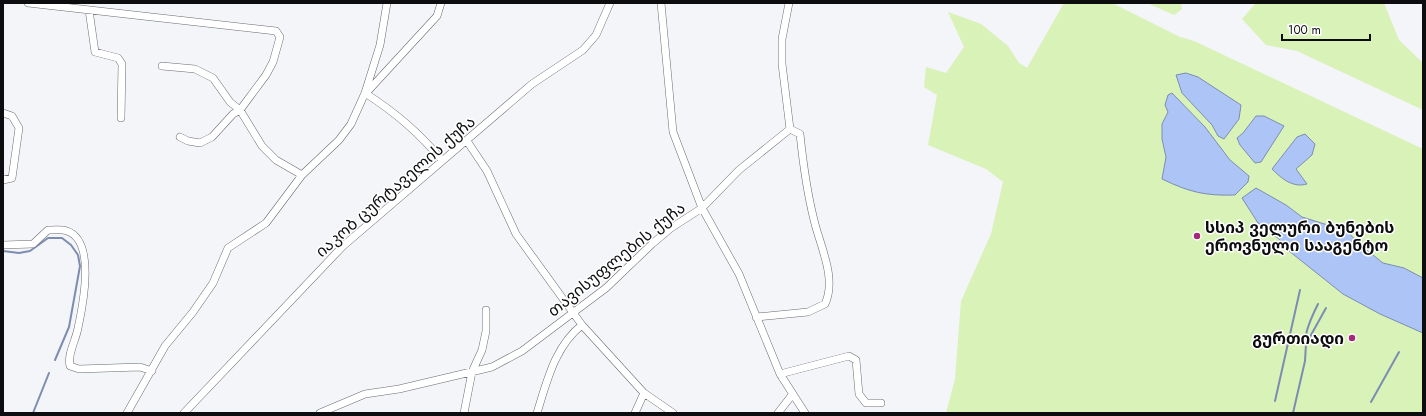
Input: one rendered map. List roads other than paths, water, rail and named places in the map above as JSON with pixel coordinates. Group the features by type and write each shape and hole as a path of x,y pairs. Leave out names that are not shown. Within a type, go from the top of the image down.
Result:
{"street":[{"path":"28,3 276,31 280,37 273,62 266,75 240,110 233,114 212,137 200,142 188,141 180,137"},
{"path":"127,413 165,346 193,312 213,283 228,248 266,223 302,175 339,140 351,124 365,93 380,45 387,3"},
{"path":"365,93 437,16 441,3"},
{"name":"იაკობ ცურტაველის ქუჩა","path":"184,413 343,246 532,84 583,50 596,35 610,3"},
{"path":"661,3 673,132 702,208 739,274 780,374 792,395 805,413"},
{"path":"756,317 808,312 825,304 829,296 830,284 814,219 800,134 790,129 782,64 782,39 789,3"},
{"path":"90,10 95,52 118,58 122,64 121,118"},
{"path":"162,66 195,69 213,78 230,102 240,110 262,146 276,160 302,175"},
{"path":"365,93 393,111 409,124 442,160"},
{"path":"3,113 12,116 19,128 12,178 3,180"},
{"name":"თავისუფლების ქუჩა","path":"320,413 365,394 399,389 492,367 522,351 606,288 671,228 702,208 739,170 790,129"},
{"path":"467,141 487,171 516,234 582,325 644,394 673,413"},
{"path":"3,245 33,244 48,230 67,231 75,237 84,251 86,269 78,328 69,360 70,366 79,369 140,367 152,371"},
{"path":"464,413 472,372 483,344 486,331 486,310"},
{"path":"537,413 548,378 561,347 574,331 582,325"},
{"path":"780,374 849,356 856,360 859,394 866,403 881,403"},
{"path":"635,413 644,394"},
{"path":"778,413 792,395"}],"water":[{"path":"1186,73 1198,77 1241,105 1239,119 1224,139 1218,136 1212,125 1182,93 1176,75"},
{"path":"1172,93 1205,127 1230,160 1249,176 1248,182 1235,195 1206,194 1189,190 1162,179 1166,157 1162,139 1162,124 1168,112 1165,105 1168,95"},
{"path":"1256,116 1264,116 1284,126 1261,162 1255,163 1240,145 1237,138 1243,133"},
{"path":"1305,134 1315,144 1312,155 1296,169 1307,184 1292,184 1272,169 1297,137"},
{"path":"1256,188 1286,205 1302,217 1347,231 1358,243 1383,263 1404,268 1423,278 1423,333 1380,314 1343,294 1289,251 1279,239 1258,223 1242,198"}],"waterway":[{"path":"3,251 19,253 30,251 48,238 62,238 71,245 78,255 80,266 69,327 55,360"},
{"path":"1275,401 1300,290"},
{"path":"1306,344 1305,340 1307,329 1318,304"},
{"path":"1293,413 1305,361 1306,344 1326,308"},
{"path":"1371,402 1399,352"},
{"path":"33,413 49,373"}],"place":[{"name":"სსიპ ველური ბუნების ეროვნული სააგენტო","path":"1197,236"},
{"name":"გურთიადი","path":"1352,338"}]}
